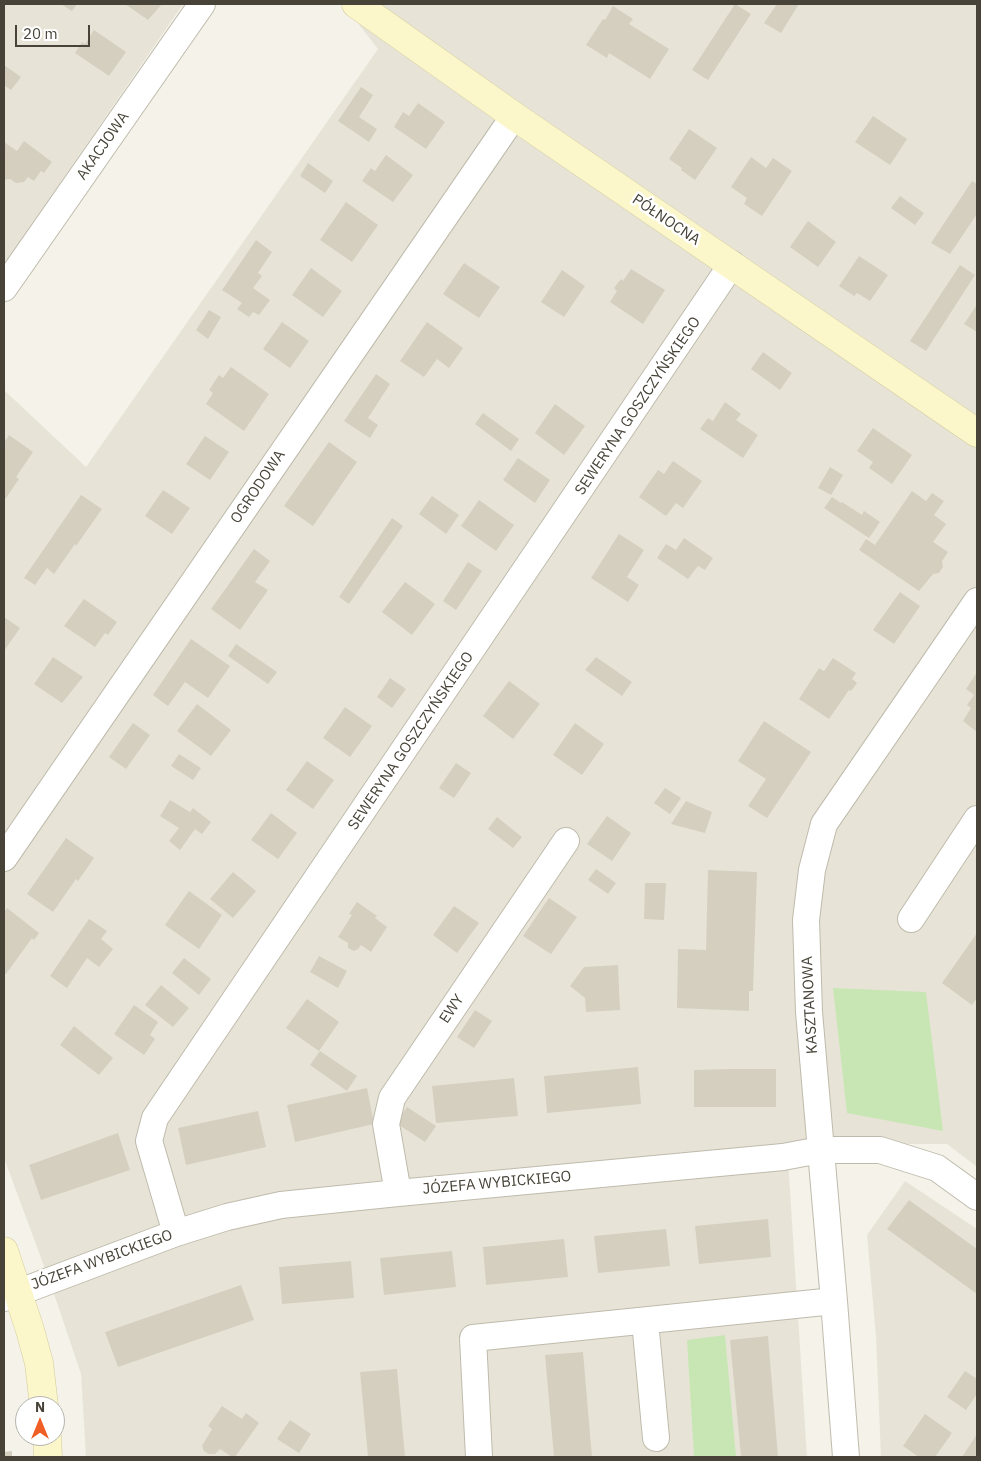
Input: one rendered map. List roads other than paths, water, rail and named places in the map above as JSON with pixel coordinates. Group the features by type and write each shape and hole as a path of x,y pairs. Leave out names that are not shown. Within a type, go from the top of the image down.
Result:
{"street":[{"name":"AKACJOWA","path":"4,288 202,4"},
{"name":"PÓŁNOCNA","path":"356,4 514,116 977,433"},
{"name":"OGRODOWA","path":"4,858 514,116"},
{"name":"SEWERYNA GOSZCZYŃSKIEGO","path":"176,1233 149,1141 155,1118 732,264"},
{"name":"KASZTANOWA","path":"846,1457 809,1012 806,920 812,870 824,824 977,602"},
{"path":"911,919 977,819"},
{"name":"EWY","path":"398,1193 386,1124 392,1098 566,841"},
{"name":"JÓZEFA WYBICKIEGO","path":"11,1295 176,1233 227,1217 281,1205 783,1156 820,1150 880,1150 937,1168 977,1197"},
{"path":"4,1251 11,1295 39,1363 43,1396"},
{"path":"480,1457 473,1338 834,1301"},
{"path":"645,1320 656,1438"}]}
